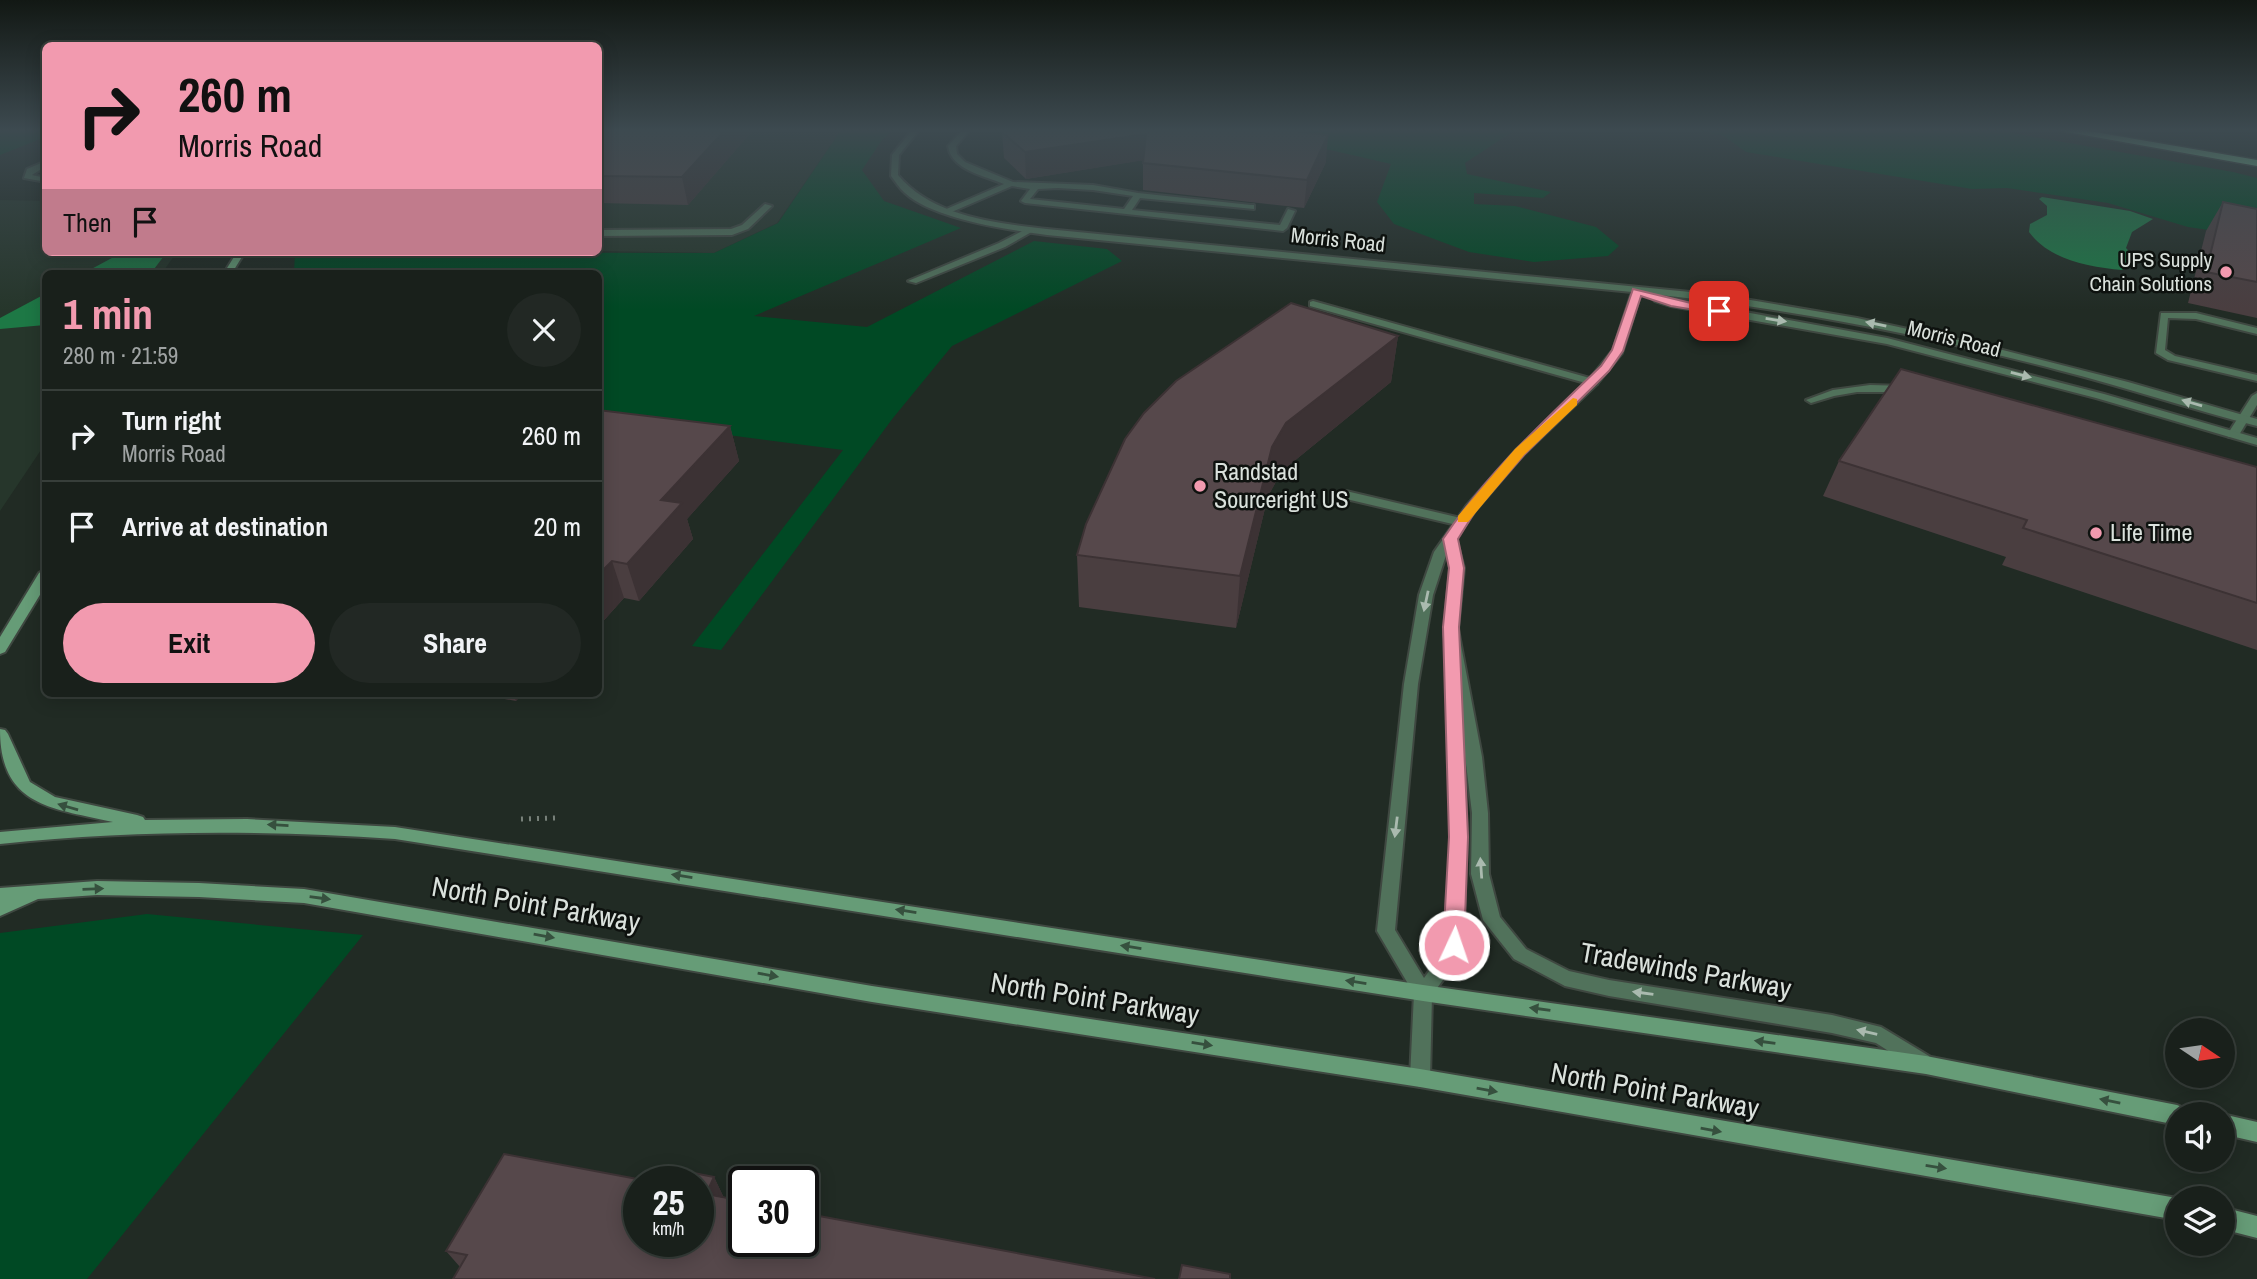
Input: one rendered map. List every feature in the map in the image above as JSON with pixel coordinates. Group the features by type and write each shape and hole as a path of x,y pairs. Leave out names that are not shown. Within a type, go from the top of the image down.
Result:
{"street":[{"name":"Morris Road","path":"906,190 927,204 947,212 1031,230 1689,295 1817,313 1983,346 2257,422"},
{"path":"947,212 998,190"},
{"path":"1033,190 1025,201 1283,228 1291,211"},
{"path":"1111,190 1251,207"},
{"path":"1126,212 1138,195"},
{"path":"602,233 732,232 751,223 768,206"},
{"path":"913,281 1031,230"},
{"name":"Morris Road","path":"1637,291 1671,303 1887,341 2100,396 2257,442"},
{"path":"1420,1078 1423,993 1386,930 1410,684 1426,595 1440,552 1461,522 1520,452 1593,382 1618,351 1637,291"},
{"path":"1313,304 1593,382"},
{"path":"2257,331 2186,315 2164,315 2158,345 2160,351 2172,358 2257,378"},
{"path":"1811,400 1823,395 1863,389 1914,390"},
{"path":"2233,435 2257,396"},
{"path":"1346,495 1461,522"},
{"name":"Tradewinds Parkway","path":"1423,993 1453,953 1454,945 1459,837 1451,627 1457,568 1450,539"},
{"path":"0,649 42,580"},
{"name":"Tradewinds Parkway","path":"1451,627 1474,757 1480,813 1480,874 1492,920 1520,954 1565,978 1609,988 1832,1024 1881,1036 1926,1065"},
{"path":"0,734 24,786 51,802 83,811 159,825"},
{"name":"North Point Parkway","path":"0,838 159,825 246,824 395,833 1423,993 1926,1065 2165,1113"},
{"name":"North Point Parkway","path":"0,895 97,888 304,896 872,994 1420,1078 2165,1207"},
{"path":"0,909 43,892"},
{"path":"2235,1127 2257,1132"},
{"path":"2235,1221 2257,1227"}],"path":[{"path":"521,819 557,818"}],"shaded area":[{"path":"602,190 800,190 777,223 714,253 602,251"},
{"path":"801,190 876,190 884,201 961,228 754,316 867,327 1034,241 1107,249 1122,261 952,346 893,418 721,650 692,646 843,450 602,418 602,270 294,270 295,256 602,256 602,253 714,253 778,223"},
{"path":"1382,190 1540,190 1551,192 1543,198 1474,193 1474,204 1515,206 1596,227 1619,246 1608,256 1534,262 1469,252 1394,224 1377,202"},
{"path":"2018,190 2257,190 2257,237 2188,227 2108,203"},
{"path":"2042,197 2130,211 2153,219 2132,232 2126,248 2134,257 2122,270 2096,267 2059,256 2038,242 2029,232 2030,224 2047,215 2047,206 2039,199"},
{"path":"0,200 42,201 42,256 174,256 164,270 42,270 42,448 0,511"},
{"path":"116,256 164,256 153,270 90,270"},
{"path":"42,296 42,325 0,329 0,318"},
{"path":"147,914 363,935 87,1279 0,1279 0,933"}],"building":[{"path":"2223,202 2257,209 2257,282 2206,272"},
{"name":"Randstad Sourceright US","path":"1291,303 1398,336 1286,423 1272,447 1240,576 1077,555 1086,524 1125,439 1144,413 1176,381"},
{"name":"Life Time","path":"1901,369 2257,467 2257,603 2023,528 2027,520 1839,461"},
{"path":"602,410 730,426 661,500 682,503 627,564 612,561 602,571"},
{"path":"504,1154 623,1176 623,1257 714,1257 714,1195 728,1198 728,1257 819,1257 819,1216 1155,1279 453,1279 467,1255 446,1251"},
{"path":"1182,1265 1230,1274 1230,1279 1179,1279"}],"slow traffic":[{"path":"1463,519 1520,452 1573,402"}],"place":[{"name":"UPS Supply Chain Solutions","path":"2226,272"},
{"name":"Randstad Sourceright US","path":"1200,486"},
{"name":"Life Time","path":"2096,533"}],"route":[{"path":"1454,945 1459,837 1451,611 1457,568 1450,539 1471,508 1520,452 1605,369 1618,351 1637,291 1671,303 1719,311"}]}
